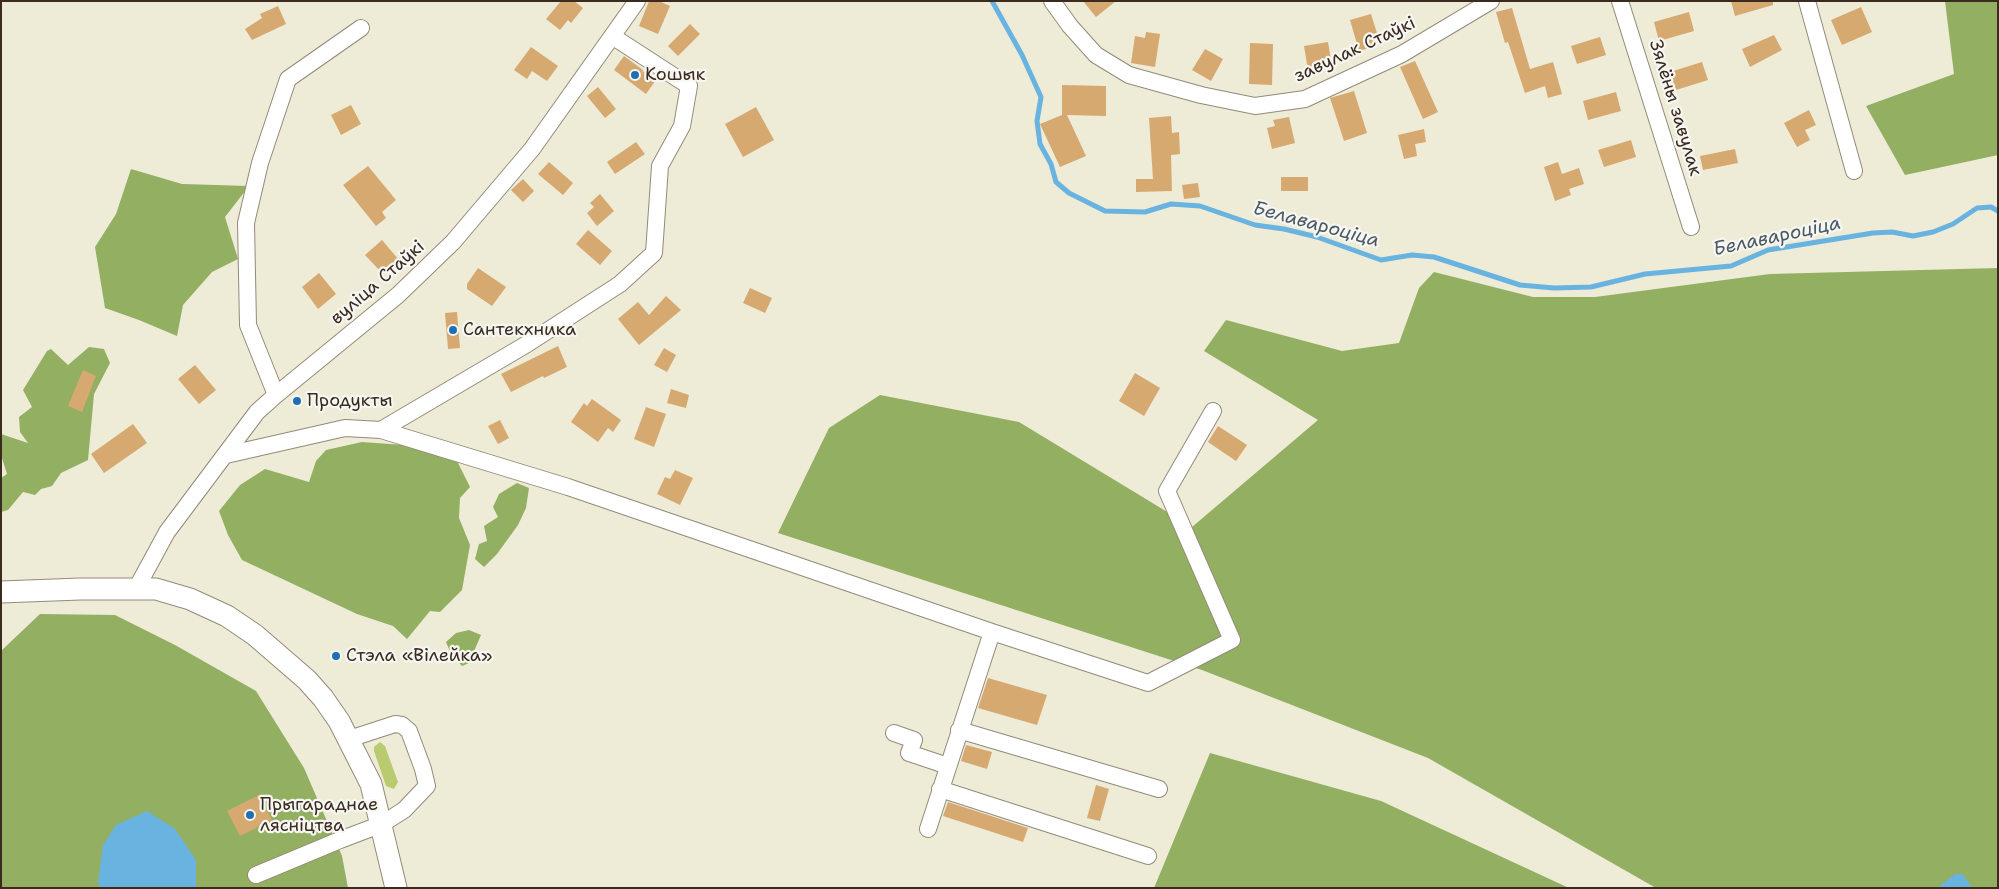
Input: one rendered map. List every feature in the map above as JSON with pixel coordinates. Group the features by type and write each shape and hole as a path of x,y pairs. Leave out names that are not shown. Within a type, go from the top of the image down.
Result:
{"main road":[{"path":"1,592 156,589 190,599 227,616 255,635 307,680 323,698 349,739 371,784 396,888"}],"street":[{"name":"вуліца Стаўкі","path":"136,588 167,532 257,412 398,295 453,242 532,149 637,1"},
{"name":"завулак Стаўкі","path":"1052,1 1070,26 1096,55 1129,74 1201,95 1255,106 1304,99 1402,54 1491,1"},
{"name":"Зялёны завулак","path":"1620,1 1691,228"},
{"path":"1806,1 1854,171"},
{"path":"276,395 248,325 246,223 260,163 288,79 361,28"},
{"path":"382,430 527,344 620,284 654,253 660,166 682,126 689,86 612,36"},
{"path":"226,455 345,428 382,430 568,487 992,632 1148,682 1232,640 1166,491 1213,411"},
{"path":"928,829 992,632"},
{"path":"256,875 382,824 404,810 427,786 424,769 409,731 402,725 395,724 349,739"},
{"path":"959,730 1159,789"},
{"path":"894,733 914,740 909,753 948,766"},
{"path":"940,789 1148,856"}],"green space":[{"path":"1945,1 1998,1 1998,155 1905,175 1866,106 1954,74"},
{"path":"131,169 182,184 249,186 225,217 238,259 212,272 183,305 177,336 105,308 95,247 116,214"},
{"path":"1998,268 1998,888 1656,888 1428,758 1202,670 778,533 829,428 880,395 1019,422 1192,527 1318,420 1204,351 1226,320 1342,351 1399,343 1419,288 1434,272 1533,297 1595,297 1770,274"},
{"path":"89,347 104,349 110,363 94,394 88,460 61,473 52,486 41,489 35,495 23,492 8,510 1,512 1,478 7,474 1,455 1,434 28,443 20,432 19,417 32,407 23,390 47,351 51,349 68,365"},
{"path":"362,442 404,445 457,461 470,487 460,498 459,518 470,545 462,590 440,612 430,611 407,639 393,626 357,614 242,560 228,535 219,511 240,485 265,469 309,482 316,461 326,450"},
{"path":"517,483 529,488 526,508 518,525 497,554 484,567 475,559 479,544 487,541 484,526 498,517 493,507 499,494"},
{"path":"40,614 115,615 175,645 256,691 304,768 342,856 348,888 1,888 1,651"},
{"path":"469,630 481,635 469,663 462,666 451,654 446,642 456,633"},
{"path":"380,742 385,746 398,782 394,789 386,786 374,751 374,747"},
{"path":"1210,753 1381,801 1569,888 1154,888"}],"water":[{"path":"147,811 175,829 196,860 196,888 100,888 98,883 103,845 116,825"},
{"path":"1955,874 1964,876 1972,888 1937,888"}],"building":[{"path":"561,1 574,1 583,8 571,23 568,20 560,30 546,19"},
{"path":"649,1 659,1 670,6 658,34 639,26"},
{"path":"1083,1 1116,1 1096,17"},
{"path":"1731,1 1773,1 1773,5 1735,16"},
{"path":"278,6 286,24 252,40 245,29 262,18 260,14"},
{"path":"1861,7 1872,32 1842,45 1831,20"},
{"path":"1512,8 1530,69 1553,62 1562,94 1548,98 1545,86 1525,93 1508,42 1505,43 1496,12"},
{"path":"1689,12 1694,31 1659,41 1654,22"},
{"path":"1371,14 1377,33 1372,34 1376,46 1359,51 1350,20"},
{"path":"690,24 700,34 678,56 668,46"},
{"path":"1146,32 1160,34 1155,67 1131,63 1135,36 1145,38"},
{"path":"1774,35 1782,50 1750,67 1742,49"},
{"path":"1600,37 1606,55 1577,64 1571,46"},
{"path":"1328,42 1332,66 1308,70 1304,46"},
{"path":"1250,43 1273,44 1272,85 1249,84"},
{"path":"531,47 558,66 547,81 532,71 527,79 514,70"},
{"path":"1205,49 1223,59 1211,81 1192,70"},
{"name":"Кошык","path":"624,56 643,70 642,73 644,71 656,80 646,94 614,70"},
{"path":"1415,61 1438,112 1423,119 1400,67"},
{"path":"1702,62 1708,80 1676,90 1670,72"},
{"path":"1062,85 1106,86 1106,116 1067,115 1086,156 1060,167 1040,124 1062,115"},
{"path":"598,87 616,109 605,118 587,96"},
{"path":"1354,91 1367,133 1344,141 1330,98"},
{"path":"1616,92 1621,111 1588,120 1583,101"},
{"path":"351,105 361,124 341,135 331,115"},
{"path":"756,107 774,140 743,157 725,124"},
{"path":"1809,110 1816,125 1805,130 1810,140 1797,147 1784,123"},
{"path":"1171,116 1172,133 1179,132 1180,154 1171,155 1172,191 1136,192 1136,179 1153,179 1149,118"},
{"path":"1289,117 1295,143 1272,149 1267,128 1275,126 1273,120"},
{"path":"1424,129 1426,142 1415,144 1417,156 1404,159 1398,135"},
{"path":"1631,140 1636,157 1604,167 1598,150"},
{"path":"636,142 645,154 615,174 607,162"},
{"path":"1735,149 1738,163 1703,170 1700,156"},
{"path":"549,162 573,183 563,195 538,174"},
{"path":"1558,162 1562,174 1579,168 1584,184 1569,189 1571,195 1555,201 1544,167"},
{"path":"368,166 396,200 382,212 386,218 376,226 343,185"},
{"path":"1281,177 1308,177 1308,191 1281,191"},
{"path":"523,179 534,191 523,202 511,190"},
{"path":"1198,183 1200,197 1184,199 1182,185"},
{"path":"600,194 614,211 597,226 587,213 594,207 590,203"},
{"path":"588,230 612,251 600,265 576,244"},
{"path":"382,240 399,260 383,274 365,255"},
{"path":"478,268 506,287 492,306 467,289 467,284"},
{"path":"319,273 336,294 318,309 302,287"},
{"path":"750,288 772,298 765,313 743,303"},
{"path":"666,296 681,310 639,345 618,319 638,302 649,315"},
{"name":"Сантекхника","path":"457,312 460,348 448,349 445,313"},
{"path":"558,346 567,367 544,378 543,376 511,392 501,374"},
{"path":"664,348 676,355 667,372 654,365"},
{"path":"195,365 216,390 199,404 178,379"},
{"path":"83,370 96,376 82,412 68,406"},
{"path":"1135,373 1160,388 1144,416 1119,401"},
{"path":"671,389 689,395 686,408 667,403"},
{"path":"592,399 621,420 613,432 608,428 598,442 571,422 584,403 587,406"},
{"path":"646,407 666,414 654,447 634,439"},
{"path":"500,420 509,438 498,444 488,426"},
{"path":"133,424 147,443 104,473 91,454"},
{"path":"1218,426 1247,445 1236,461 1208,442"},
{"path":"675,470 693,478 680,505 657,494 665,477 670,479"},
{"path":"988,678 1047,695 1037,725 978,708"},
{"path":"966,745 992,752 987,769 961,761"},
{"path":"1096,785 1109,789 1100,821 1087,818"},
{"name":"Прыгараднае лясніцтва","path":"259,795 272,820 240,836 227,811"},
{"path":"948,802 1028,828 1023,842 943,816"}],"waterway":[{"name":"Белавароціца","path":"992,1 1022,55 1041,97 1037,121 1040,144 1051,164 1056,182 1069,193 1105,211 1145,212 1171,204 1200,206 1255,225 1284,229 1317,237 1381,260 1412,255 1434,257 1520,285 1554,288 1591,287 1645,274 1731,266 1768,250 1873,233 1892,232 1913,236 1933,232 1953,224 1977,208 1991,207 1998,211"}],"place":[{"name":"Кошык","path":"635,75"},
{"name":"Сантекхника","path":"453,330"},
{"name":"Продукты","path":"297,401"},
{"name":"Стэла «Вілейка»","path":"336,656"},
{"name":"Прыгараднае лясніцтва","path":"250,815"}]}
